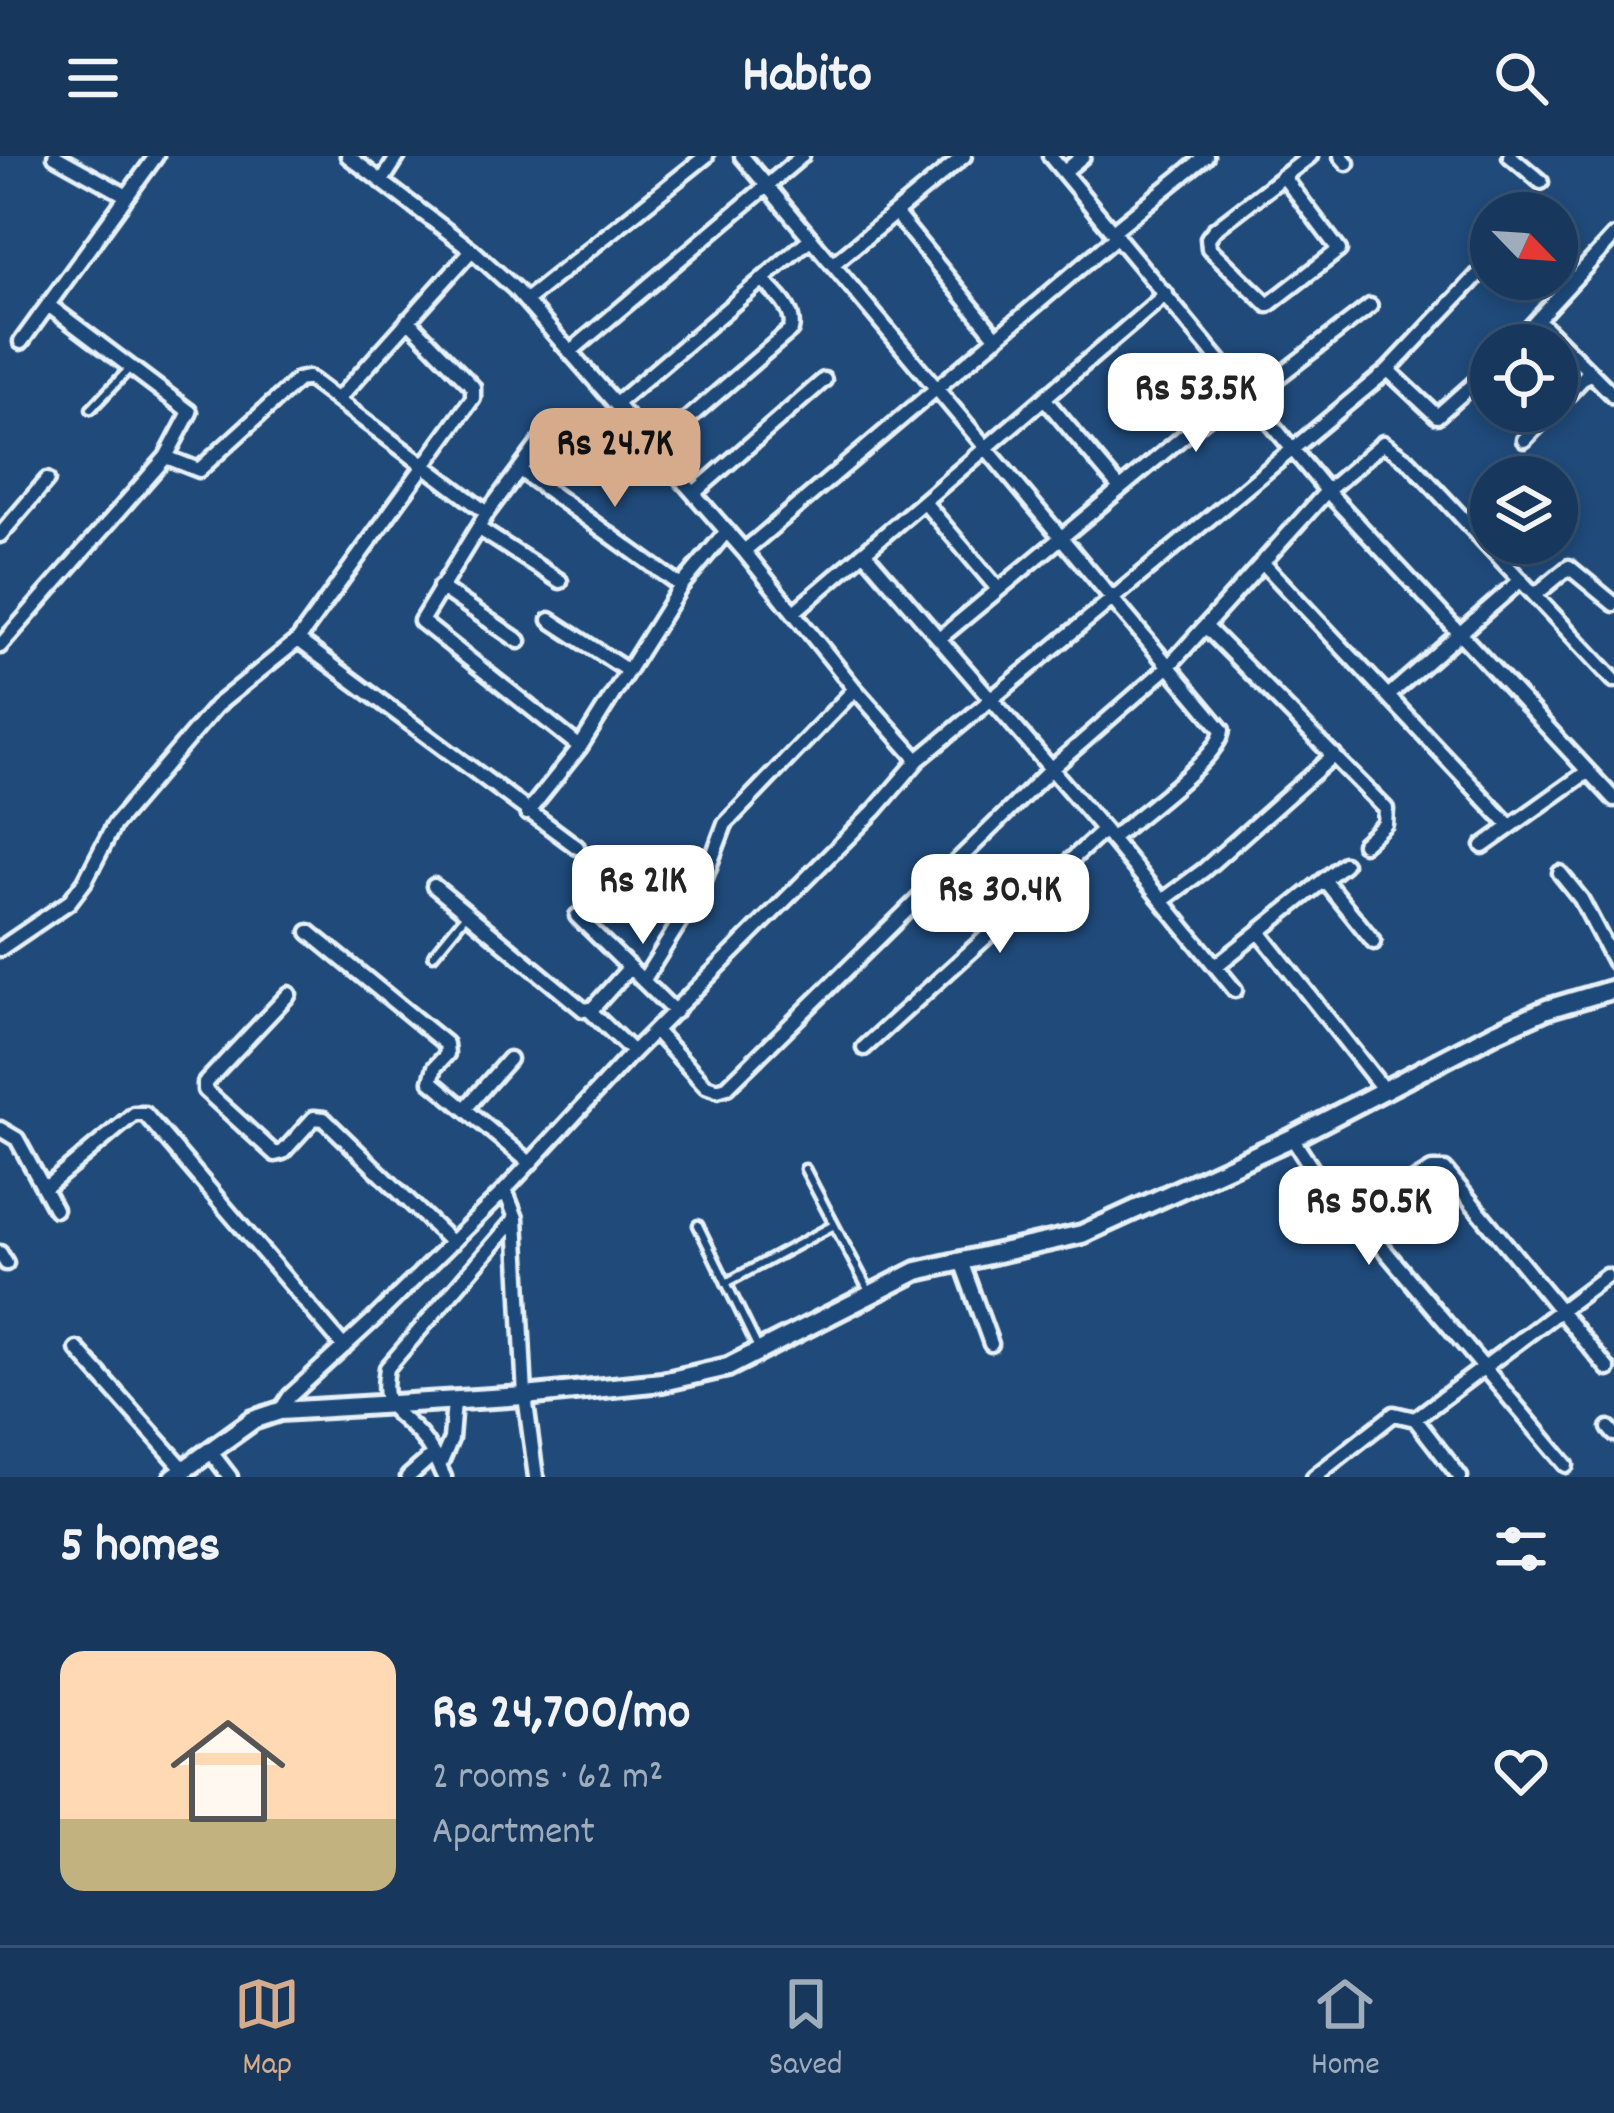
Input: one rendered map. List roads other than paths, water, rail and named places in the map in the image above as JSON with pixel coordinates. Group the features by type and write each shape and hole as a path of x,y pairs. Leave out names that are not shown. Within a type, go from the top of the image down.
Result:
{"street":[{"path":"55,156 127,196"},
{"path":"21,342 156,156"},
{"path":"348,156 472,250 526,300 727,530 854,689 918,760"},
{"path":"382,181 398,156"},
{"path":"526,300 706,156"},
{"path":"742,156 1220,728 1221,741 864,1048"},
{"path":"572,351 802,156"},
{"path":"833,264 964,156"},
{"path":"1050,156 1328,491 1614,799"},
{"path":"1064,172 1083,156"},
{"path":"744,551 1206,156"},
{"path":"1283,176 1339,250 1268,305 1209,248 1208,238 1283,176 1310,156"},
{"path":"1510,156 1541,182"},
{"path":"895,213 997,338"},
{"path":"1536,324 1614,236"},
{"path":"617,403 811,238"},
{"path":"339,398 472,250"},
{"path":"655,447 791,330 789,311 763,280"},
{"path":"280,1411 290,1396 506,1190 633,1052 875,810 918,760 1388,370 1470,283"},
{"path":"794,612 1166,294"},
{"path":"0,646 166,457 190,412 48,305"},
{"path":"940,638 1119,487 1370,306"},
{"path":"0,949 70,902 114,825 216,706 298,640 475,392 408,320"},
{"path":"1539,321 1614,396"},
{"path":"1388,370 1437,416 1470,387"},
{"path":"1578,383 1588,373"},
{"path":"166,457 199,470 301,378 312,379 487,513"},
{"path":"694,493 824,380"},
{"path":"1044,398 1119,487"},
{"path":"1524,440 1532,432"},
{"path":"546,434 487,513 422,616 425,627 580,747"},
{"path":"656,1032 706,1086 728,1087 1051,770 1170,665 1371,450 1388,444 1614,680"},
{"path":"521,471 681,586"},
{"path":"0,535 47,480"},
{"path":"924,502 998,589"},
{"path":"478,527 560,581"},
{"path":"527,813 580,747 681,586 727,530"},
{"path":"865,553 1108,834 1235,990"},
{"path":"1262,562 1509,825"},
{"path":"1535,595 1569,567 1614,604"},
{"path":"1388,696 1521,580"},
{"path":"440,587 519,641"},
{"path":"550,620 628,671"},
{"path":"1207,628 1388,814 1385,824 1364,844"},
{"path":"298,640 577,847"},
{"path":"644,981 701,888 725,824 854,689"},
{"path":"1162,901 1334,755"},
{"path":"1483,846 1588,772"},
{"path":"1216,966 1344,865"},
{"path":"1560,873 1581,899 1614,962"},
{"path":"1325,881 1374,942"},
{"path":"434,886 589,1010 633,1052"},
{"path":"578,916 675,1012"},
{"path":"309,932 446,1044 447,1054 430,1079 530,1163"},
{"path":"1260,933 1384,1090"},
{"path":"589,1010 630,967"},
{"path":"77,1349 179,1473 254,1420 280,1411 525,1396 662,1382 728,1367 917,1271 1082,1234 1292,1138 1546,1010 1614,989"},
{"path":"289,994 205,1083 206,1090 275,1154 283,1152 314,1118 324,1119 452,1243"},
{"path":"465,1109 509,1059"},
{"path":"44,1189 134,1114 145,1114 344,1347"},
{"path":"0,1129 17,1139 55,1209"},
{"path":"1292,1138 1331,1198 1566,1465"},
{"path":"1353,1218 1432,1170 1445,1170 1608,1369"},
{"path":"506,1190 516,1219 525,1396 536,1477"},
{"path":"439,1466 422,1437 386,1405 387,1368 516,1219"},
{"path":"961,1261 991,1344"},
{"path":"1415,1419 1606,1276"},
{"path":"408,1477 439,1466 451,1439 454,1401"},
{"path":"1314,1477 1394,1414 1415,1419 1460,1477"},
{"path":"210,1450 230,1477"}],"lane":[{"path":"92,409 132,366"},
{"path":"433,955 467,913"},
{"path":"806,1169 871,1294"},
{"path":"698,1225 759,1351"},
{"path":"726,1283 834,1226"}]}
